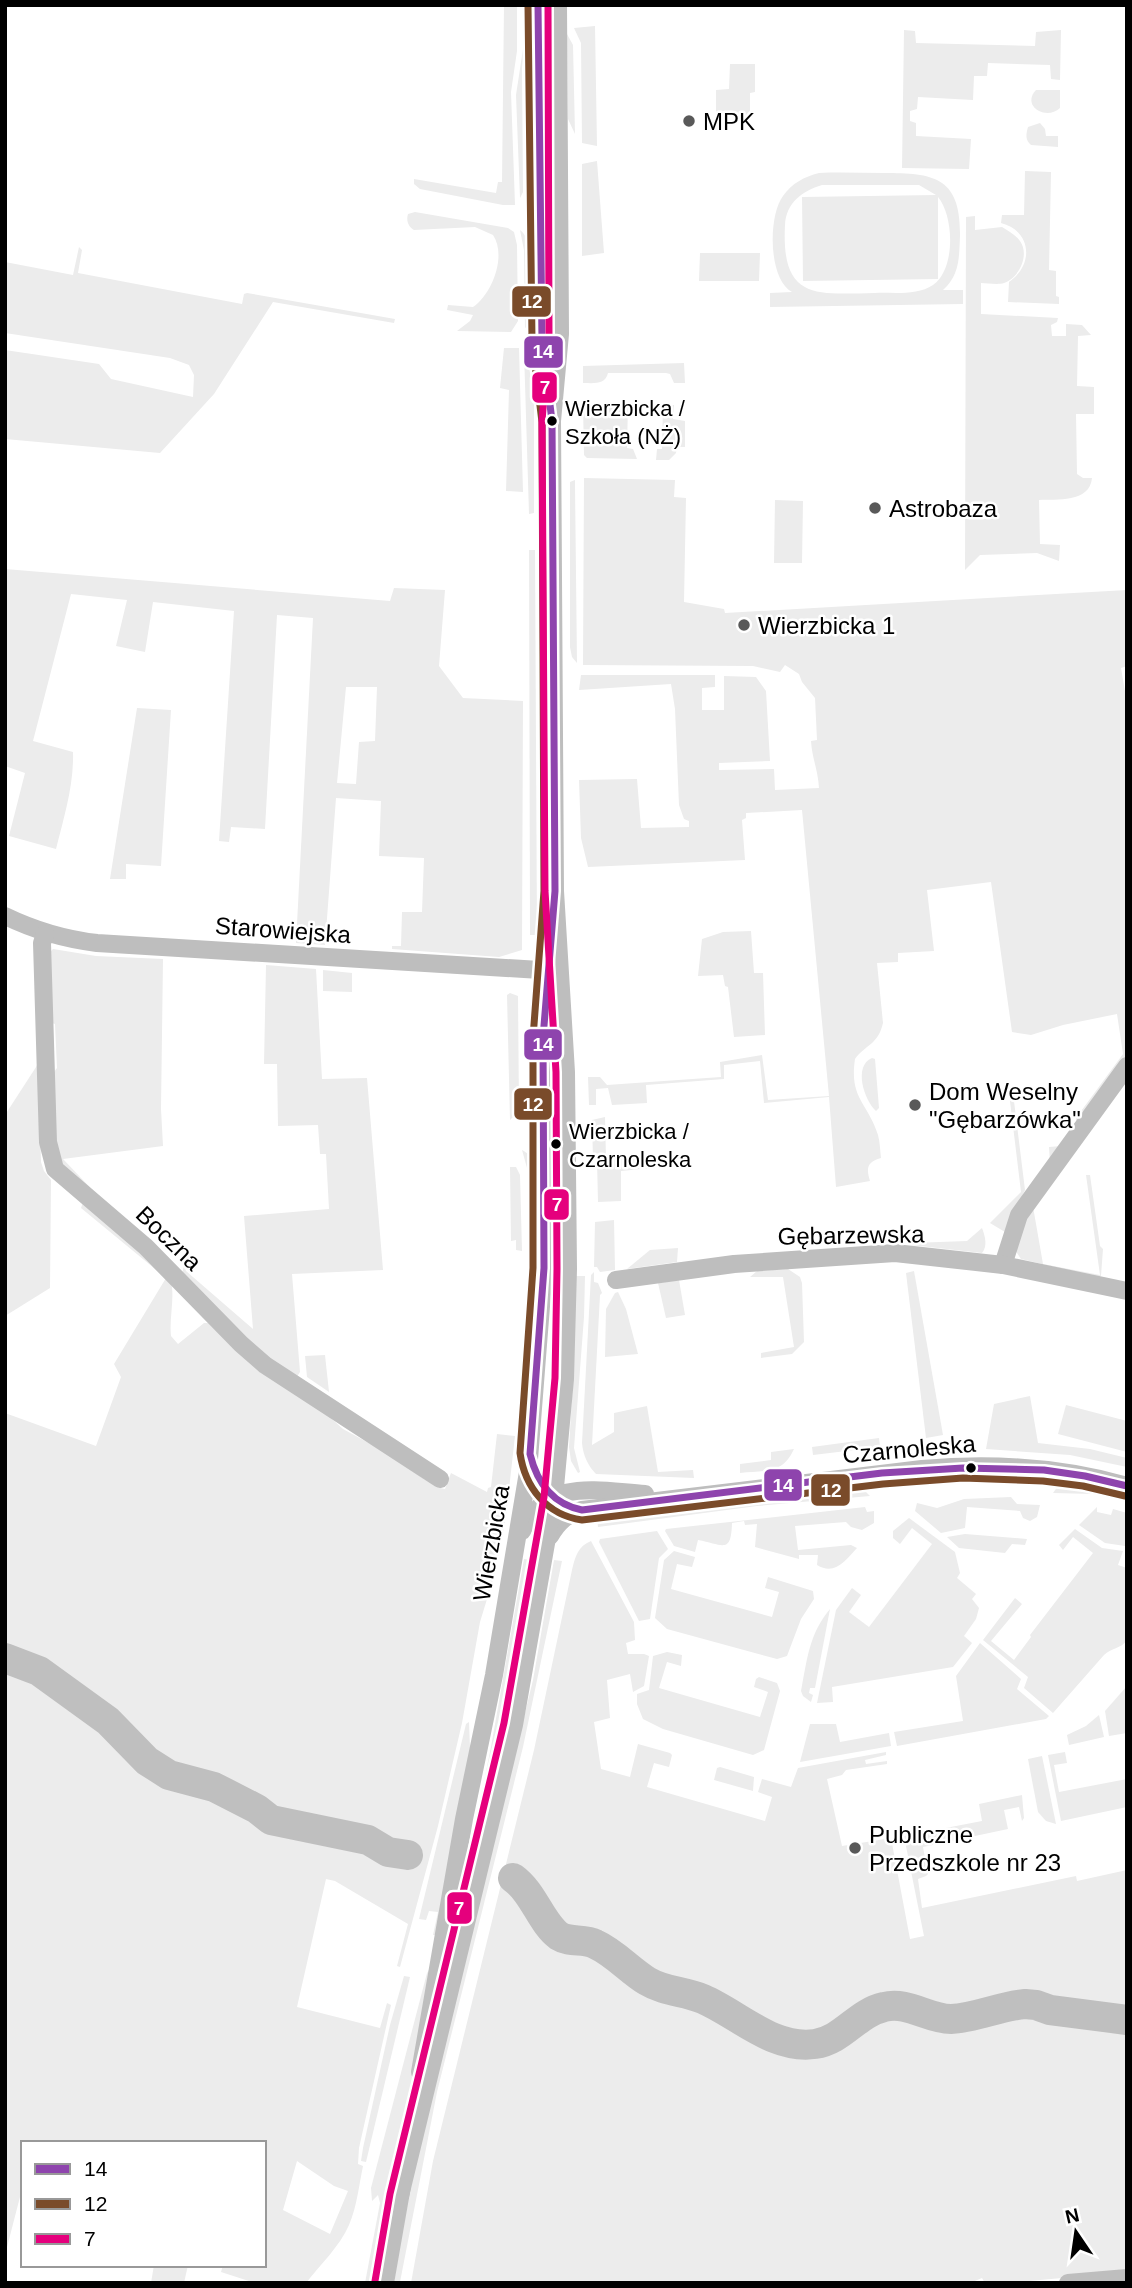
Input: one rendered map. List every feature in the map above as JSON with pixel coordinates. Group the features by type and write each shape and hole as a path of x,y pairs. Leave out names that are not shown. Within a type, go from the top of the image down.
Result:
{"street":[{"name":"Wierzbicka","path":"538,5 542,340 552,421"},
{"name":"Wierzbicka","path":"400,2196 514,1725 554,1498 565,1379 568,1269 566,1072 554,971 552,421 560,325 558,5"},
{"name":"Starowiejska","path":"5,916 44,934 109,944 554,971"},
{"name":"Boczna","path":"44,934 42,943 48,1142 55,1169 145,1247 265,1365 440,1479"},
{"name":"Wierzbicka","path":"385,2283 434,1984 518,1538 530,1454 544,1268 543,1038 554,971"},
{"path":"1003,1265 1019,1215 1127,1066"},
{"name":"Gębarzewska","path":"616,1280 734,1264 895,1253 1003,1265 1127,1291"},
{"path":"530,1454 537,1477 554,1498 564,1506 582,1510"},
{"path":"558,1460 568,1480 582,1489"},
{"name":"Czarnoleska","path":"582,1510 960,1466 1083,1475 1127,1486"},
{"name":"Czarnoleska","path":"518,1538 531,1517 554,1498 573,1490 694,1496"},
{"path":"546,1544 562,1520 569,1514 582,1510"},
{"path":"1068,2283 1127,2278"}],"shaded area":[{"path":"504,5 517,5 517,51 511,92 515,205 420,189 414,184 414,179 496,193 498,182 502,182"},
{"path":"523,5 529,5 522,68 523,192 520,198 516,95 523,49"},
{"path":"595,26 597,146 582,143 581,43 574,28"},
{"path":"904,30 915,31 916,43 1035,46 1036,32 1061,30 1060,80 1051,79 1050,65 988,63 987,76 974,76 973,100 918,97 917,109 910,111 910,121 916,123 916,136 971,139 969,169 902,168"},
{"path":"567,34 573,45 575,134 568,119"},
{"path":"730,64 755,64 755,92 750,93 750,117 716,116 716,90 729,89"},
{"path":"1036,90 1060,90 1060,108 1048,113 1037,110 1031,101"},
{"path":"1040,123 1046,136 1058,136 1058,147 1029,143 1026,137 1028,127"},
{"path":"597,161 604,253 582,256 582,164"},
{"path":"1025,171 1051,172 1049,270 1056,271 1056,296 1059,297 1059,304 1008,302 1009,282 1023,267 1026,249 1019,233 1001,223 1002,215 1024,215"},
{"path":"902,173 930,177 941,182 950,190 956,201 960,236 956,272 943,290 963,290 963,304 770,307 770,293 792,292 784,285 775,261 773,232 778,205 790,187 814,175","holes":["822,185 919,185 936,195 802,197 803,281 938,279 938,197 947,217 950,242 946,267 940,277 933,285 912,292 835,293 806,288 796,280 789,268 785,250 785,225 788,210 802,194"]},
{"path":"415,212 508,228 514,232 517,245 518,321 511,332 457,331 470,321 473,315 447,310 448,305 473,307 486,293 498,264 497,244 493,235 475,227 414,230 407,219 408,214"},
{"path":"975,216 975,230 1002,227 1018,239 1024,253 1018,271 1009,280 999,284 981,283 981,314 1058,318 1057,322 1051,325 1052,336 1066,336 1066,324 1082,325 1091,335 1078,336 1077,386 1094,387 1094,414 1076,414 1077,474 1083,478 1092,478 1090,486 1079,496 1039,500 1040,544 1060,545 1059,561 1037,553 980,555 965,570 966,217"},
{"path":"520,230 529,246 532,270 532,315 531,322 525,328 524,250"},
{"path":"79,247 82,250 78,273 242,304 244,294 247,293 395,319 394,323 273,302 214,394 160,453 5,439 5,350 99,364 111,379 193,397 194,375 189,365 170,358 5,333 5,262 73,275"},
{"path":"700,253 760,253 759,281 699,281"},
{"path":"504,348 519,348 523,492 506,491 509,390 500,388"},
{"path":"524,351 534,369 534,513 529,514"},
{"path":"684,363 685,383 674,383 670,374 666,373 608,373 602,381 583,383 583,366"},
{"path":"628,404 627,448 633,449 637,459 587,458 584,455 583,405"},
{"path":"663,405 674,405 673,419 685,421 685,447 677,447 676,453 669,460 656,460 657,449 662,449"},
{"path":"584,478 675,480 674,497 686,498 684,602 724,609 725,613 1127,590 1127,666 1121,668 1127,703 1127,1060 1050,1163 1049,1147 1061,1146 1077,1126 1076,1118 1123,1054 1117,1014 1063,1025 1031,1035 1012,1032 991,882 927,890 934,951 898,953 898,962 877,963 883,1023 875,1040 855,1059 854,1072 857,1092 874,1124 879,1140 881,1158 869,1166 870,1181 836,1187 829,1097 764,1103 760,1061 724,1065 724,1079 646,1085 647,1103 612,1105 608,1088 596,1089 596,1105 589,1105 588,1077 600,1077 607,1085 721,1077 720,1062 762,1055 768,1100 829,1096 802,810 746,813 746,818 742,820 745,860 588,867 581,838 579,780 637,779 641,828 689,827 689,821 684,819 679,805 675,709 671,684 579,690 581,675 715,675 715,687 702,688 702,710 724,710 724,676 756,677 766,691 770,761 719,763 719,770 774,769 775,790 819,788 811,741 817,740 815,698 799,674 785,665 780,672 753,666 583,665"},
{"path":"575,480 577,663 572,657 570,647 570,482"},
{"path":"775,500 803,501 802,563 774,563"},
{"path":"529,550 535,550 537,935 530,935"},
{"path":"5,569 390,601 394,588 445,590 439,666 463,698 523,701 522,950 499,957 392,949 392,946 401,946 402,912 422,912 424,858 379,856 381,801 336,798 325,945 296,943 313,618 277,615 265,829 231,827 229,842 219,841 234,611 153,602 145,652 116,646 127,600 71,594 33,741 73,752 70,789 56,849 9,836 25,773 5,766","holes":["346,687 377,687 375,741 359,742 356,784 337,783"]},
{"path":"137,708 171,710 161,866 126,864 126,879 110,879"},
{"path":"751,931 754,973 763,973 765,1035 734,1037 728,987 725,986 723,975 698,976 702,939 723,932"},
{"path":"53,949 96,956 163,959 163,1146 63,1159 99,1197 60,1164 56,1155 54,1072 57,1068 55,1024 49,1022 48,954"},
{"path":"266,965 316,969 322,1079 367,1078 383,1270 292,1274 300,1372 295,1380 276,1368 182,1274 184,1265 186,1271 253,1329 244,1216 329,1209 326,1154 320,1154 318,1125 278,1126 277,1064 264,1064"},
{"path":"323,970 352,973 352,992 323,991"},
{"path":"510,993 518,996 519,1111 510,1120 507,995"},
{"path":"555,998 559,1263 554,1262 552,999"},
{"path":"872,1058 875,1059 879,1108 876,1111 864,1092 862,1083 863,1068"},
{"path":"38,1064 41,1162 51,1180 50,1288 5,1316 5,1115"},
{"path":"1009,1093 1013,1093 1025,1190 1005,1232 990,1223 1021,1192"},
{"path":"605,1117 606,1159 650,1157 651,1168 621,1171 621,1201 598,1202 592,1120"},
{"path":"522,1150 531,1157 535,1169 535,1260 531,1258 529,1175"},
{"path":"510,1167 516,1167 520,1175 522,1251 516,1250 516,1240 511,1241"},
{"path":"1086,1175 1090,1175 1100,1246 1103,1249 1101,1276 1097,1277 1021,1259 1015,1250 1032,1201 1043,1264 1100,1275"},
{"path":"83,1202 145,1249 166,1272 172,1288 171,1336 178,1344 204,1323 208,1323 271,1375 313,1402 343,1429 378,1448 436,1487 445,1489 451,1473 487,1492 491,1487 497,1434 515,1436 506,1516 495,1573 480,1622 462,1723 438,1826 400,1967 397,1966 408,1924 335,1881 326,1879 297,2007 380,2028 387,2003 391,2005 359,2148 358,2164 363,2166 354,2210 340,2240 306,2283 255,2283 221,2272 222,2267 266,2267 266,2141 21,2141 21,2193 5,2255 5,1413 96,1446 121,1377 114,1364 166,1278 81,1208","holes":["297,2161 334,2186 348,2191 330,2234 283,2210"]},
{"path":"614,1220 615,1270 600,1272 594,1267 595,1222"},
{"path":"982,1228 985,1244 982,1253 911,1245 967,1241"},
{"path":"678,1248 677,1262 627,1269 650,1250"},
{"path":"788,1269 800,1277 802,1283 804,1342 792,1354 761,1358 761,1353 794,1347 783,1277 750,1277 757,1271"},
{"path":"914,1271 943,1435 926,1438 906,1273"},
{"path":"594,1272 594,1282 598,1283 602,1293 592,1445 614,1432 614,1413 647,1406 658,1472 693,1470 694,1478 596,1474 586,1460 582,1443 591,1275"},
{"path":"554,1273 559,1274 558,1347 548,1477 545,1473 550,1412 550,1321"},
{"path":"575,1276 585,1276 574,1448 580,1472 578,1473 571,1461 569,1447"},
{"path":"679,1280 685,1315 666,1318 658,1283"},
{"path":"618,1292 626,1309 638,1354 605,1357 606,1309"},
{"path":"325,1355 329,1392 307,1377 305,1356"},
{"path":"1030,1396 1038,1443 1090,1449 1127,1458 1127,1467 1070,1455 986,1449 994,1404"},
{"path":"1066,1405 1127,1421 1127,1452 1058,1434"},
{"path":"879,1438 880,1447 813,1455 812,1447"},
{"path":"794,1449 784,1463 772,1470 740,1473 740,1464 771,1460 771,1452"},
{"path":"1065,1483 1089,1485 1127,1495 1127,1501 1093,1494 1053,1493 1058,1486"},
{"path":"861,1487 870,1496 757,1506 598,1527 597,1517"},
{"path":"1011,1497 1017,1504 1040,1505 1037,1517 1030,1521 1023,1518 1020,1511 967,1507 965,1528 941,1533 915,1511 917,1503 937,1508 964,1499"},
{"path":"865,1507 867,1512 874,1511 874,1523 862,1530 851,1527 846,1522 795,1526 798,1550 851,1545 857,1548 840,1565 829,1569 817,1565 818,1555 799,1555 799,1559 755,1547 757,1524 745,1525 744,1521 732,1523 728,1543 720,1545 698,1540 695,1552 674,1546 665,1531 666,1529"},
{"path":"1097,1507 1097,1512 1111,1515 1113,1509 1127,1513 1125,1546 1105,1543 1079,1525"},
{"path":"909,1518 955,1552 960,1573 957,1578 976,1594 972,1599 979,1608 976,1619 964,1636 972,1643 953,1667 832,1687 833,1702 817,1703 836,1610 852,1588 861,1595 849,1612 869,1627 932,1544 912,1528 900,1544 893,1538 893,1531"},
{"path":"1075,1529 1102,1548 1123,1551 1118,1565 1127,1568 1127,1640 1104,1655 1053,1713 1024,1688 1028,1677 983,1640 1015,1598 1022,1604 991,1641 1014,1660 1093,1553 1073,1537 1063,1550 1059,1545"},
{"path":"657,1531 668,1549 659,1558 650,1619 639,1621 599,1542 600,1539"},
{"path":"965,1534 1027,1539 1025,1545 1012,1544 1005,1553 959,1548 947,1537"},
{"path":"591,1541 634,1622 635,1640 626,1643 628,1654 649,1656 644,1686 633,1692 630,1674 607,1680 610,1718 594,1722 601,1769 630,1777 638,1744 670,1753 672,1755 669,1767 654,1763 647,1787 765,1821 772,1797 758,1792 762,1779 791,1787 798,1768 886,1752 886,1755 865,1760 866,1764 887,1761 887,1764 846,1770 842,1775 827,1779 842,1846 891,1838 910,1939 924,1936 904,1836 982,1821 979,1804 1022,1795 1024,1818 1022,1821 1019,1807 1004,1810 1008,1829 923,1847 928,1874 918,1879 922,1908 1076,1876 1077,1881 1127,1870 1127,2272 1009,2283 985,2283 982,2278 970,2283 411,2283 433,2161 534,1750 573,1565 580,1549"},
{"path":"674,1551 695,1557 692,1567 677,1564 671,1589 772,1617 779,1592 765,1588 768,1577 813,1591 814,1599 801,1619 787,1656 777,1659 667,1629 655,1618 664,1560"},
{"path":"524,1559 537,1561 504,1727 447,1964 491,1747"},
{"path":"554,1560 562,1561 523,1747 437,2092 400,2282 394,2281 411,2181 533,1680"},
{"path":"830,1609 815,1688 810,1688 809,1693 813,1695 811,1702 801,1691 805,1669 817,1628"},
{"path":"980,1643 1021,1679 1017,1689 1049,1716 1046,1719 897,1746 894,1732 963,1721 956,1676"},
{"path":"667,1652 682,1655 681,1666 667,1662 659,1688 760,1717 768,1692 754,1687 756,1679 759,1677 777,1683 780,1691 764,1750 753,1755 663,1729 643,1719 637,1704 637,1694 649,1690 653,1656"},
{"path":"1127,1686 1127,1733 1109,1736 1105,1711"},
{"path":"1099,1715 1104,1737 1069,1745 1067,1735 1086,1726"},
{"path":"469,1722 470,1748 438,1935 433,1935 438,1912 429,1911 426,1920 419,1919 466,1724"},
{"path":"810,1724 836,1724 840,1742 889,1733 891,1746 800,1762"},
{"path":"1065,1752 1067,1763 1054,1765 1059,1792 1127,1779 1127,1807 1061,1821 1048,1755"},
{"path":"1042,1756 1056,1824 1046,1821 1038,1812 1028,1759"},
{"path":"717,1768 754,1777 753,1791 714,1780"},
{"path":"432,1966 376,2283 365,2283 380,2203 378,2195 372,2201 371,2188 427,1973"},
{"path":"404,1976 410,1977 366,2162 361,2161 390,2025"},
{"path":"154,2267 188,2267 184,2283 151,2283"}],"waterway":[{"path":"5,1658 39,1671 108,1721 147,1761 169,1775 214,1787 257,1809 271,1820 368,1840 388,1852 408,1855"},
{"path":"513,1878 527,1892 547,1924 559,1936 595,1944 654,1985 703,1999 785,2042 825,2042 874,2010 893,2006 951,2019 1025,2004 1127,2020"}],"transit line":[{"name":"12","path":"528,5 532,340 542,422 544,891 533,1038 533,1268 520,1453 527,1478 548,1506 569,1517 582,1520 883,1484 963,1478 1043,1481 1083,1486 1125,1496"},
{"name":"14","path":"538,5 542,340 552,421 555,891 543,1038 544,1268 530,1454 533,1464 547,1491 562,1503 582,1510 882,1473 963,1468 1044,1470 1127,1486"},
{"name":"7","path":"375,2281 390,2194 504,1723 544,1497 555,1378 556,1072 545,891 542,421 549,334 548,5"}],"place":[{"name":"MPK","path":"689,121"},
{"name":"Wierzbicka / Szkoła (NŻ)","path":"552,421"},
{"name":"Astrobaza","path":"875,508"},
{"name":"Wierzbicka 1","path":"744,625"},
{"name":"Dom Weselny \"Gębarzówka\"","path":"915,1105"},
{"name":"Wierzbicka / Czarnoleska","path":"556,1144"},
{"name":"Publiczne Przedszkole nr 23","path":"855,1848"}]}
